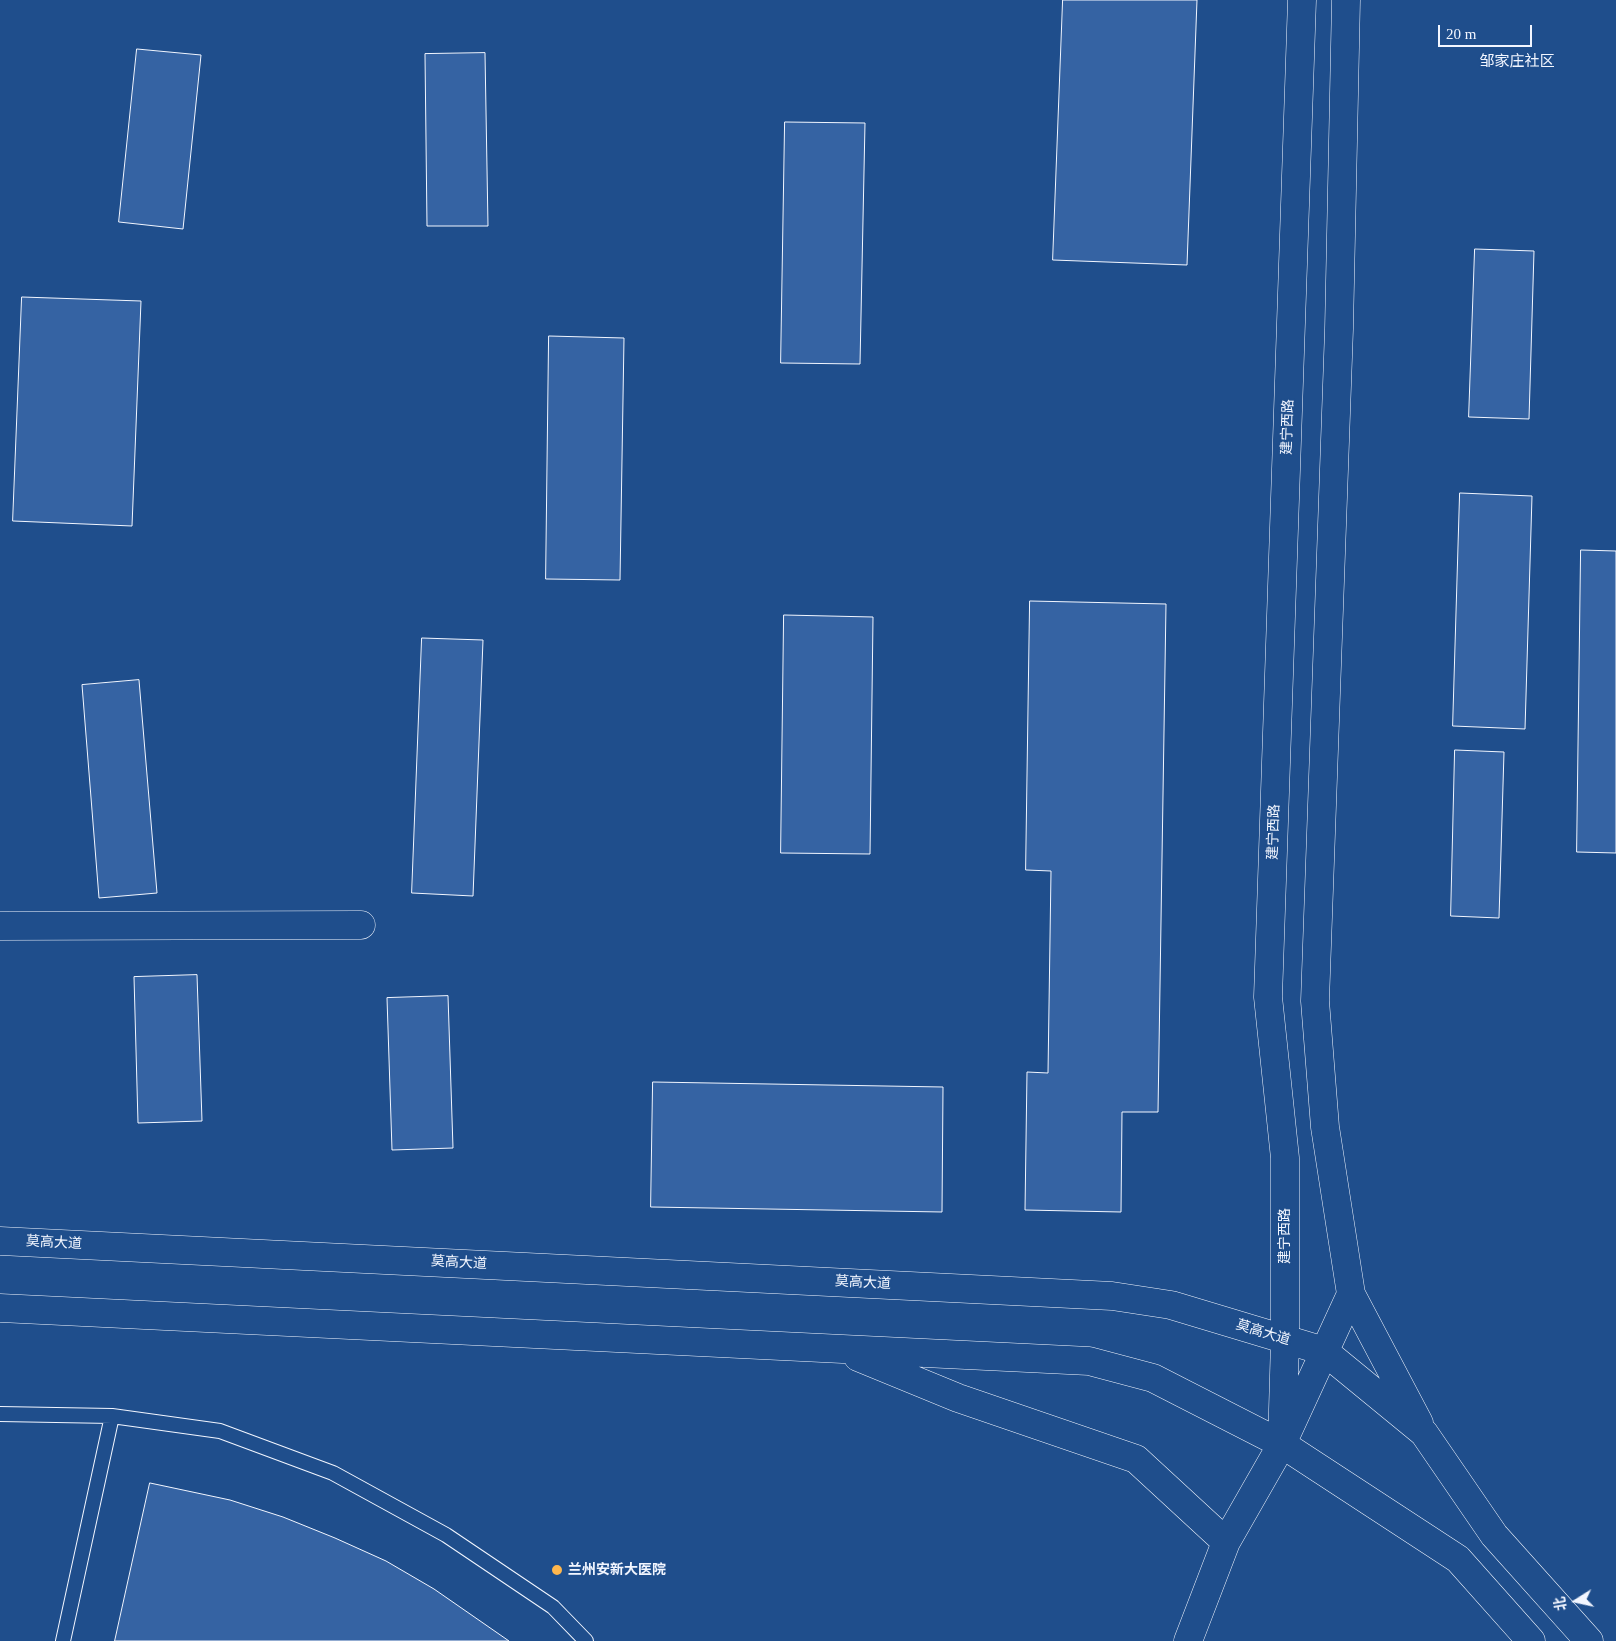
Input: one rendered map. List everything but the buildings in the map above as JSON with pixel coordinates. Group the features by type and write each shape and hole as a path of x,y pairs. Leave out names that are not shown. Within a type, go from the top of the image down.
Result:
{"main road":[{"name":"建宁西路","path":"1188,1641 1226,1542 1282,1444 1285,1341 1285,1158 1268,998 1302,0"},
{"path":"1346,0 1338,339 1315,1001 1325,1128 1350,1294 1424,1433"},
{"path":"0,926 361,925"},
{"name":"莫高大道","path":"0,1241 1112,1296 1171,1305 1285,1341 1324,1351 1424,1433 1494,1535 1589,1641"},
{"path":"1282,1444 1350,1294"},
{"path":"0,1308 1089,1361 1153,1378 1282,1444 1458,1559 1531,1641"},
{"path":"838,1349 958,1398 1136,1459 1226,1542"}],"lane":[{"path":"0,1414 112,1416 220,1432 333,1473 446,1535 552,1607 586,1641"},
{"path":"63,1641 112,1416"}],"place":[{"name":"兰州安新大医院","path":"557,1570"}],"district":[{"name":"邹家庄社区","path":"1517,62"}]}
